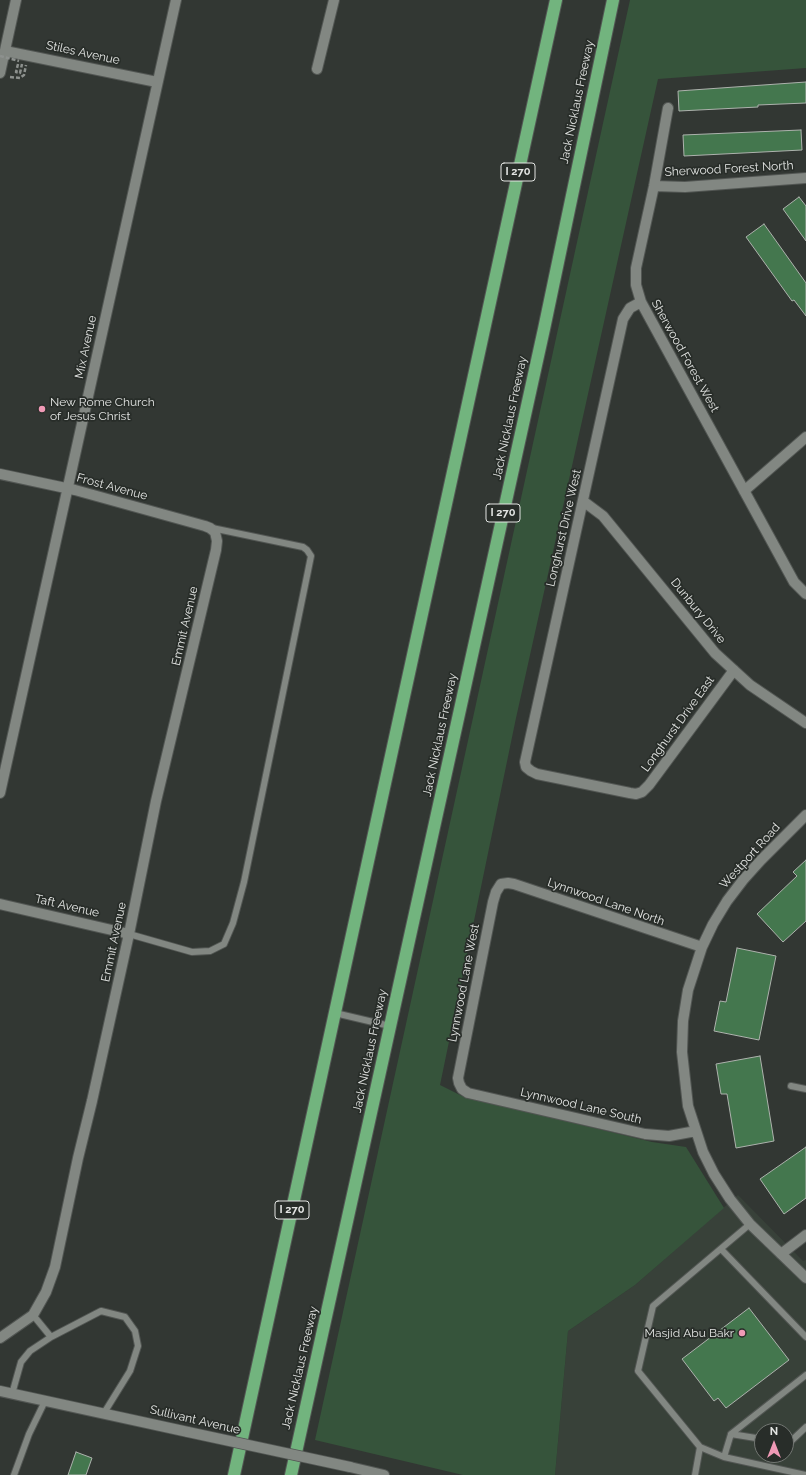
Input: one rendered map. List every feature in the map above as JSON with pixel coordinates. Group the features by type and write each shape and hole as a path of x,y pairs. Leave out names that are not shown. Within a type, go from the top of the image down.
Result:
{"highway":[{"name":"I 270","path":"234,1475 556,0"},
{"name":"Jack Nicklaus Freeway","path":"290,1475 545,321 613,0"}],"street":[{"path":"4,74 2,54 16,0"},
{"name":"Mix Avenue","path":"0,793 176,0"},
{"path":"317,69 334,0"},
{"name":"Stiles Avenue","path":"2,54 157,82"},
{"name":"Sherwood Forest West","path":"668,108 654,186 636,268 636,285 641,302 794,582 806,594"},
{"name":"Sherwood Forest North","path":"654,186 685,187 806,178"},
{"name":"Longhurst Drive West","path":"641,302 630,308 623,319 584,501 525,762 526,767 537,774 630,793 636,794 642,792"},
{"path":"744,491 806,437"},
{"name":"Frost Avenue","path":"0,474 68,489 213,530"},
{"name":"Dunbury Drive","path":"584,501 603,516 715,653 750,685 806,723"},
{"name":"Emmit Avenue","path":"0,1338 32,1315 46,1292 54,1267 129,934 156,801 216,550 217,541 213,530"},
{"name":"Longhurst Drive East","path":"642,792 649,785 734,670"},
{"name":"Westport Road","path":"806,815 743,880 727,900 713,924 702,948 688,990 683,1021 682,1052 688,1106 703,1152 714,1174 730,1199 750,1224 806,1278"},
{"name":"Lynnwood Lane North","path":"502,884 514,884 702,948"},
{"name":"Lynnwood Lane West","path":"462,1089 458,1078 493,902 496,892 502,884"},
{"name":"Taft Avenue","path":"0,904 129,934"},
{"name":"Lynnwood Lane South","path":"462,1089 468,1093 645,1134 669,1136 696,1131"},
{"path":"781,1254 806,1235"},
{"name":"Sullivant Avenue","path":"3,1394 104,1413 384,1475"}],"lane":[{"path":"129,934 192,952 210,951 224,944 233,923 244,882 311,556 303,547 213,530"},
{"path":"335,1013 390,1026"},
{"path":"791,1086 806,1089"},
{"path":"750,1224 653,1306 638,1371 700,1447 724,1457 806,1475"},
{"path":"721,1249 806,1337"},
{"path":"3,1394 21,1362 30,1351 51,1337 101,1311 125,1317 135,1331 138,1346 130,1371 104,1413"},
{"path":"32,1315 51,1337"},
{"path":"724,1457 731,1434 806,1375"},
{"path":"14,1475 29,1434 45,1401"},
{"path":"794,1439 806,1428"},
{"path":"731,1434 754,1438"},
{"path":"695,1475 700,1447"}],"path":[{"path":"2,54 19,61 16,72 20,73 22,62 26,62 24,75 20,78 4,74"}],"shaded area":[{"path":"738,1195 803,1261 806,1260 806,1475 555,1475 568,1331 635,1285"}],"green space":[{"path":"630,0 806,0 806,68 658,79 516,718 440,1085 462,1096 652,1142 686,1147 724,1208 635,1285 568,1331 555,1475 463,1475 315,1440"}],"building":[{"path":"806,82 806,103 679,111 678,91"},
{"path":"801,130 802,150 684,156 683,135"},
{"path":"799,197 806,206 806,241 783,209"},
{"path":"764,224 806,283 806,316 794,300 792,301 746,237"},
{"path":"806,860 806,921 783,942 757,914 797,876 793,872"},
{"path":"737,948 776,956 759,1040 714,1031 720,1001 726,1002"},
{"path":"760,1056 774,1141 736,1148 727,1094 721,1094 716,1064"},
{"path":"806,1147 806,1198 784,1214 760,1179"},
{"name":"Masjid Abu Bakr","path":"749,1308 789,1360 726,1408 718,1398 714,1401 682,1359"},
{"path":"76,1452 92,1458 86,1475 68,1475"}],"place":[{"name":"New Rome Church of Jesus Christ","path":"42,409"},
{"name":"Masjid Abu Bakr","path":"742,1333"}]}
